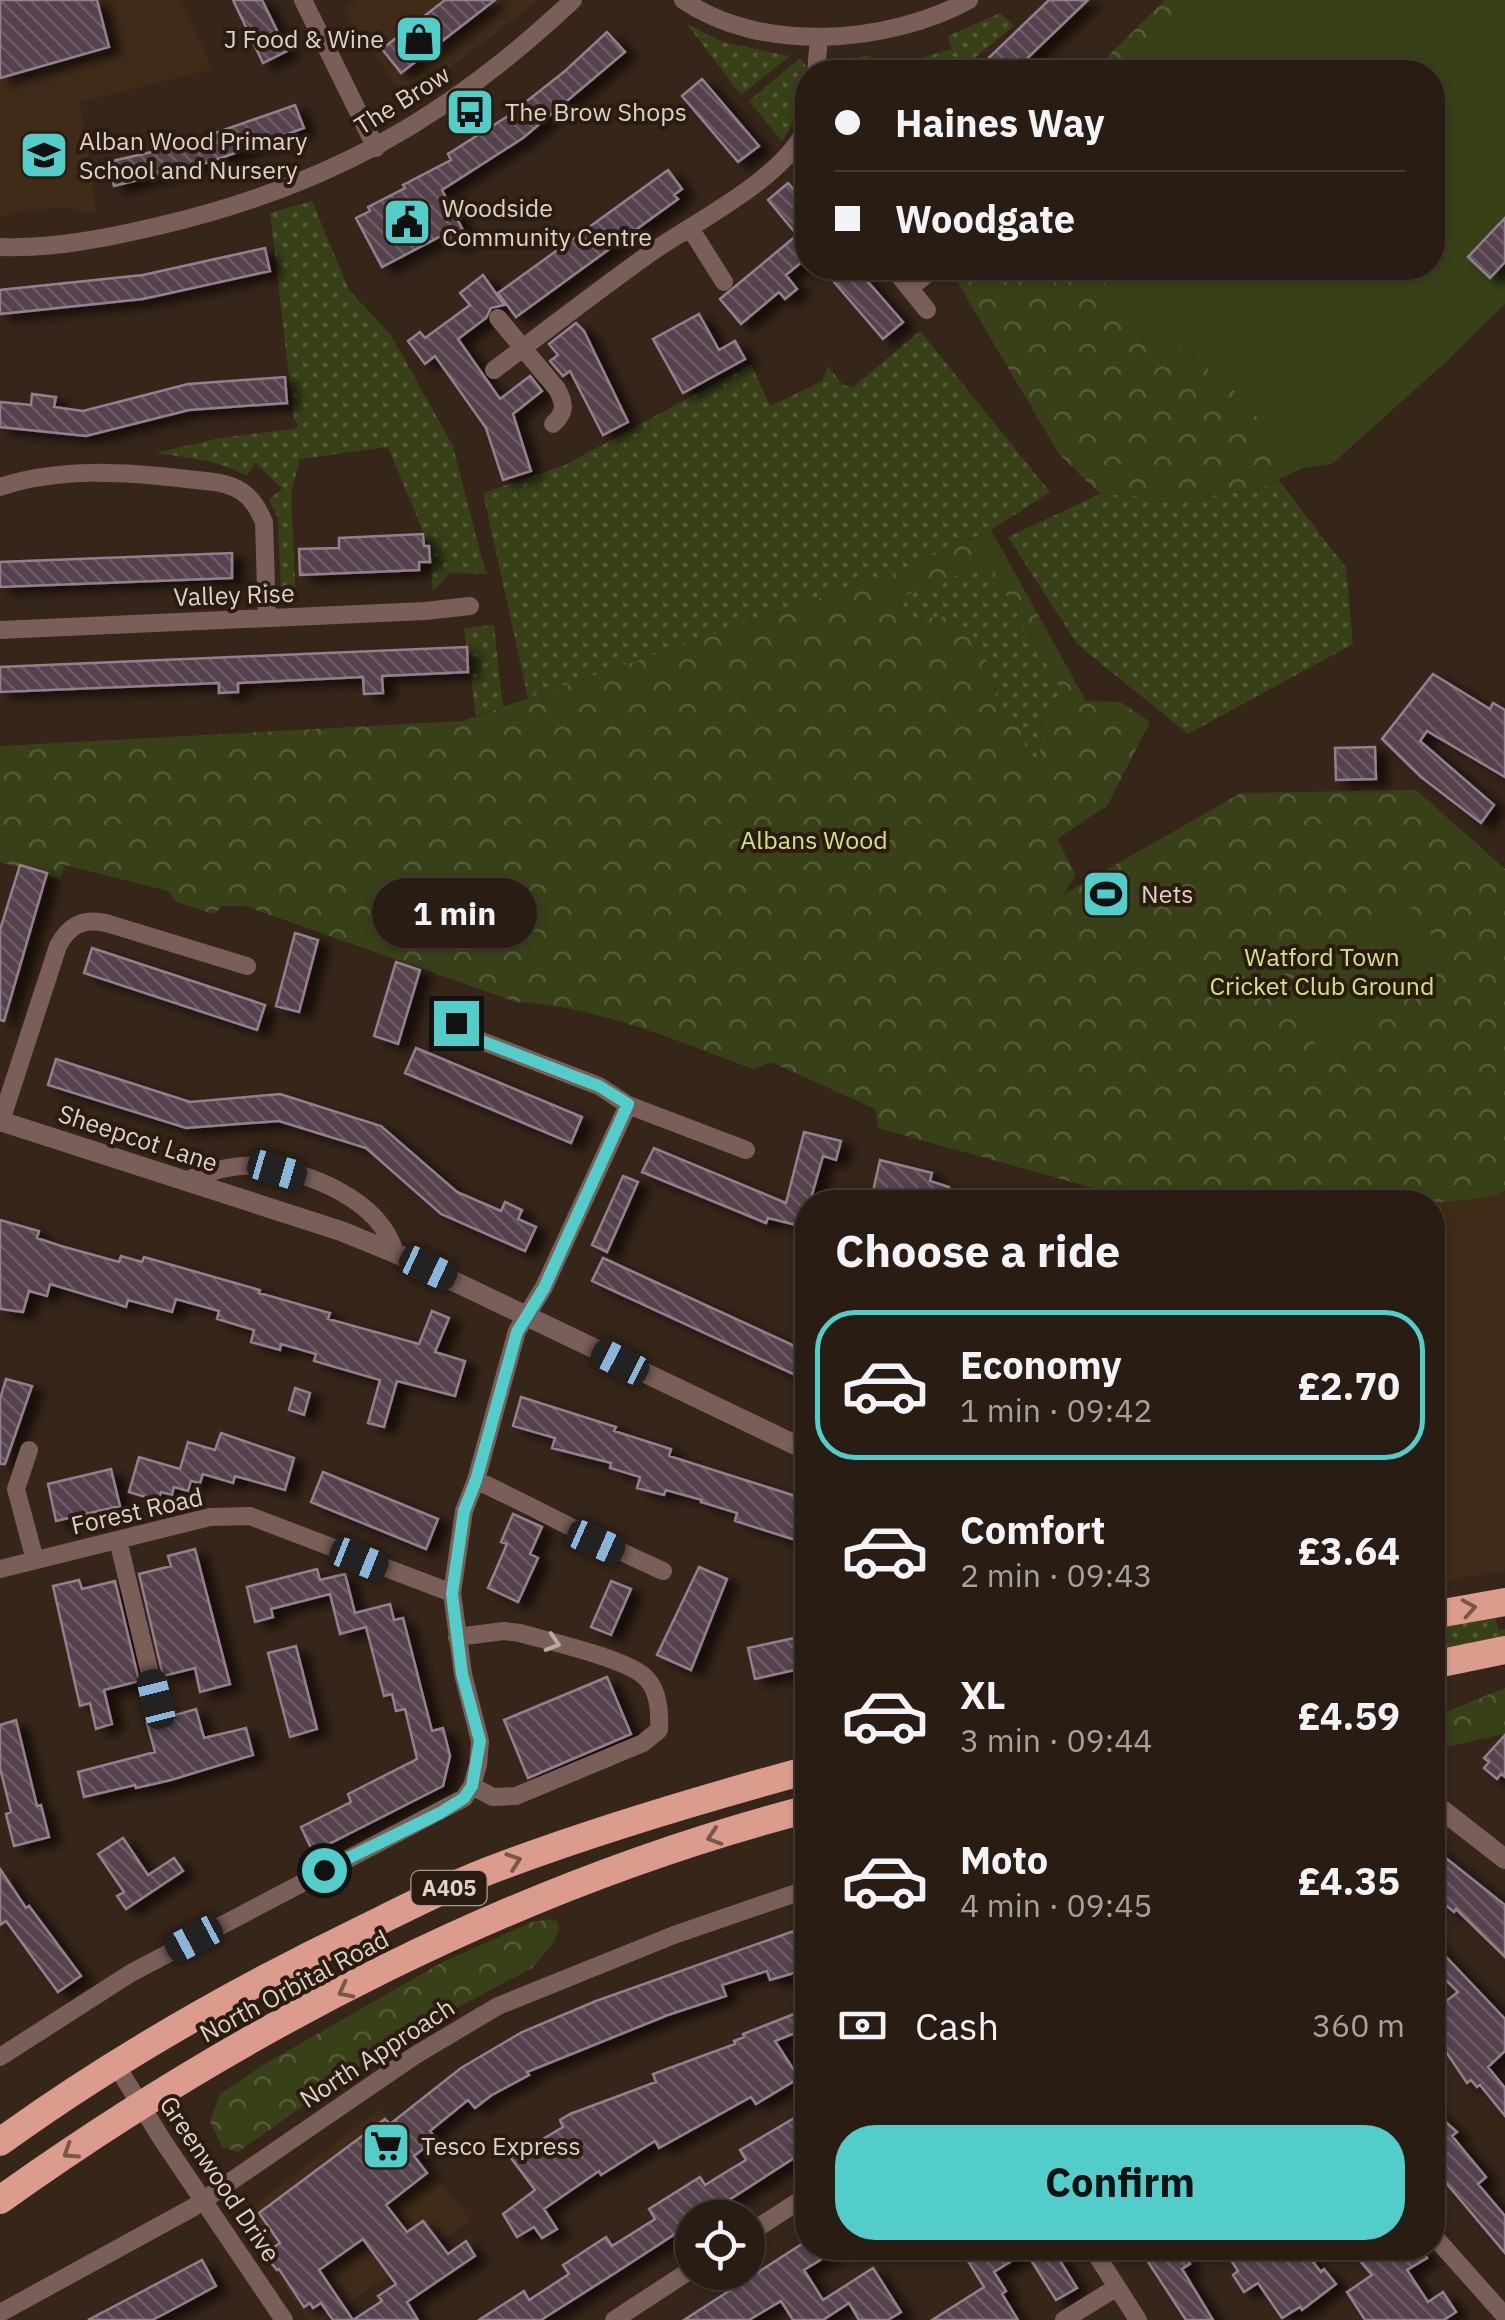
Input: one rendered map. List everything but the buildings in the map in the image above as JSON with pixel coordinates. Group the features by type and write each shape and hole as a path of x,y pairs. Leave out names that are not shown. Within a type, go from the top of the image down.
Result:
{"highway":[{"path":"1445,1613 1505,1602"},
{"path":"1445,1665 1505,1650"},
{"name":"North Orbital Road","path":"0,2142 116,2065 296,1962 448,1888 634,1820 795,1774"},
{"name":"North Orbital Road","path":"0,2200 141,2105 281,2024 432,1947 557,1893 657,1856 795,1813"}],"street":[{"path":"303,0 376,148"},
{"name":"The Brow","path":"0,247 112,237 208,214 308,181 376,148 472,86 572,0"},
{"path":"684,0 696,9 736,23 783,34 819,37 864,35 903,27 969,0"},
{"path":"817,60 819,37"},
{"path":"494,370 616,277 795,159"},
{"path":"690,228 724,282"},
{"path":"903,280 926,310"},
{"path":"910,288 920,280"},
{"path":"498,318 547,373 564,402 562,415 553,424"},
{"path":"0,488 48,477 124,472 222,483 238,489 258,508 264,522 268,618"},
{"name":"Valley Rise","path":"0,630 470,606"},
{"path":"1,1121 58,946 72,927 92,920 106,923 247,966"},
{"path":"456,1023 466,1035 599,1086 628,1104 746,1150"},
{"path":"0,2056 131,1973 299,1882 440,1813 464,1798 472,1786 480,1741 462,1674 452,1594 464,1511 476,1480 508,1354 526,1313 544,1288 628,1104"},
{"name":"Sheepcot Lane","path":"1,1121 341,1231 395,1253 795,1445"},
{"path":"187,1180 220,1168 255,1166 307,1179 331,1188 375,1217 390,1236 395,1253"},
{"path":"29,1450 16,1489 35,1560"},
{"path":"476,1480 549,1514 596,1542 664,1571"},
{"name":"Forest Road","path":"0,1569 210,1518 250,1516 452,1594"},
{"path":"118,1540 156,1699"},
{"path":"458,1637 504,1631 520,1633 626,1666 643,1674 650,1684 660,1717 659,1730 643,1743 516,1796 493,1797 472,1786"},
{"path":"1445,1812 1505,1860"},
{"name":"North Approach","path":"0,2313 204,2201 342,2104 498,2006 674,1935 795,1893"},
{"name":"Greenwood Drive","path":"116,2065 284,2320"},
{"path":"765,2223 795,2203"},
{"path":"1445,2249 1505,2316"},
{"path":"1100,2260 1138,2320"},
{"path":"614,2320 675,2280"},
{"path":"1064,2320 1117,2287"}],"shaded area":[{"name":"Alban Wood Primary School and Nursery","path":"0,0 180,0 213,69 80,102 97,214 63,208 19,211 0,218"},
{"path":"357,0 539,0 407,100 343,10"},
{"path":"1505,1139 1505,1571 1445,1580 1445,1190 1231,1190 1249,1165"},
{"path":"380,2109 471,2220 323,2320 307,2320 239,2217"}],"green space":[{"path":"1165,0 1200,0 1141,60 1104,60"},
{"path":"1200,0 1505,0 1505,304 1332,464 1303,468 1224,379 1138,324 1103,280 1445,280 1445,60 1141,60"},
{"path":"1000,13 1014,26 973,60 914,60 952,49 948,36"},
{"path":"687,24 723,42 790,56 741,95"},
{"path":"795,62 795,116 782,141 749,101"},
{"path":"312,201 349,290 391,335 453,446 488,574 450,573 433,591 429,546 388,447 300,459 291,493 296,603 281,592 278,518 269,499 282,489 256,463 247,476 214,463 156,453 298,426 294,419 270,213"},
{"path":"956,280 1103,280 1138,324 1224,379 1303,468 1258,489 1195,498 1100,494 1059,454"},
{"path":"920,331 1050,492 991,530 893,573 528,698 483,493 565,465 751,364 770,406 822,381 828,366 843,385 853,387"},
{"path":"1279,480 1346,568 1353,644 1188,734 1077,644 1008,537 1100,494 1195,498 1258,489"},
{"name":"Albans Wood","path":"991,530 1086,701 1121,702 1150,722 1107,806 1057,839 1076,875 1064,894 1241,793 1416,790 1505,869 1505,1190 1487,1197 1445,1202 1445,1190 1100,1190 878,1128 875,1109 771,1062 753,1069 607,1018 516,1002 245,906 222,906 214,914 176,902 168,891 65,865 60,879 0,862 0,746 462,721 893,573","holes":["979,567 991,569 1058,684 1059,697 1041,723 1042,746 1031,767 1020,724 997,705 988,666 972,635 951,616 915,619 897,598"]},
{"path":"979,567 991,569 1059,685 1059,697 1041,723 1042,746 1030,768 1020,724 997,705 995,690 951,616 915,619 897,597"},
{"path":"494,625 503,707 476,715 464,628"},
{"name":"Nets","path":"1130,868 1141,888 1077,923 1066,903"},
{"name":"Watford Town Cricket Club Ground","path":"1405,899 1452,963 1325,1057 1278,993"},
{"path":"1495,1613 1498,1630 1505,1629 1505,1637 1445,1650 1445,1623"},
{"path":"1505,1688 1505,1734 1447,1747 1446,1712"},
{"path":"532,1922 558,1922 559,1929 554,1942 532,1968 432,2021 238,2152 222,2147 210,2121 220,2094 263,2065 443,1962"}],"place":[{"name":"J Food & Wine","path":"419,39"},
{"name":"The Brow Shops","path":"470,112"},
{"name":"Alban Wood Primary School and Nursery","path":"44,155"},
{"name":"Woodside Community Centre","path":"407,222"},
{"name":"Nets","path":"1106,894"},
{"name":"Tesco Express","path":"386,2146"}],"route":[{"path":"324,1870 440,1813 464,1798 472,1786 480,1741 462,1674 452,1594 464,1511 476,1480 508,1354 526,1313 544,1288 628,1104 599,1086 466,1035 456,1023"}]}
